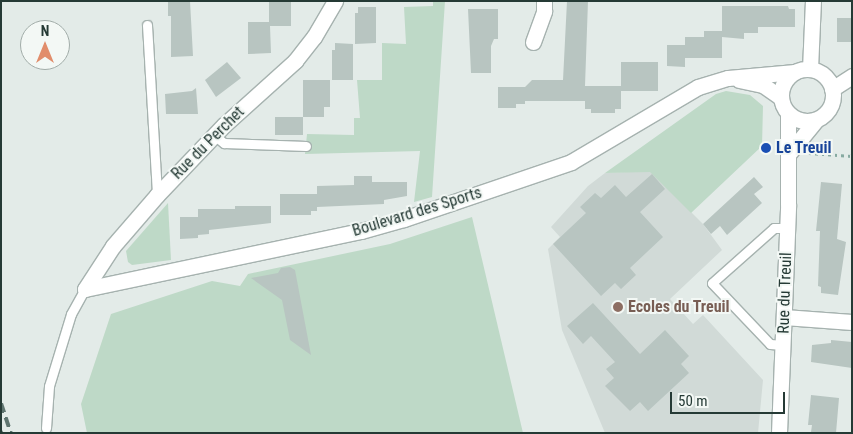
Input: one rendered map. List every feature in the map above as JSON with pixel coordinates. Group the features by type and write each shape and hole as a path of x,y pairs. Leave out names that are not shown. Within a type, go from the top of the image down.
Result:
{"street":[{"name":"Rue du Perchet","path":"86,288 113,246 157,195 214,135 295,61 314,37 335,1"},
{"path":"533,42 544,11 544,1"},
{"path":"810,69 813,1"},
{"path":"790,152 816,120 828,110 832,89 824,76 810,69 795,72 784,82 780,97 788,114 804,121 816,120"},
{"name":"Boulevard des Sports","path":"86,288 352,233 404,219 571,162 698,88 728,78 795,72"},
{"path":"832,89 852,76"},
{"name":"Boulevard des Sports","path":"728,78 763,85 780,97"},
{"name":"Rue du Treuil","path":"779,433 788,228 790,152 788,114"},
{"path":"784,317 852,322"}],"lane":[{"path":"147,25 157,195"},
{"path":"214,135 224,143 306,146"},
{"path":"783,345 770,344 712,283 774,228 788,228"},
{"path":"46,428 48,386 71,314 86,288"}],"path":[{"path":"790,152 852,156"}],"shaded area":[{"name":"Ecoles du Treuil","path":"650,171 703,224 722,250 670,299 693,324 703,315 763,380 758,433 605,433 562,330 548,249 560,237 551,227 588,186 605,173"}],"green space":[{"path":"433,1 445,1 432,197 414,202 420,151 305,154 307,134 354,135 354,118 360,118 357,80 382,80 382,43 406,44 404,7 433,6"},
{"path":"726,91 750,95 763,106 762,146 691,213 650,172 605,173 716,94"},
{"path":"168,203 171,260 132,265 128,262 126,251"},
{"path":"472,217 523,433 87,433 81,404 111,314 212,281 240,286 248,274 390,244"}],"building":[{"path":"168,1 190,1 193,56 171,57 171,16 168,16"},
{"path":"269,1 291,1 291,26 270,26 271,53 248,54 248,22 269,22"},
{"path":"567,1 588,1 585,86 621,86 621,109 615,109 615,113 591,113 591,109 585,109 585,101 525,101 525,104 516,104 516,108 498,108 498,87 525,87 532,80 563,80"},
{"path":"722,6 788,6 789,9 795,9 795,27 758,27 758,33 744,33 744,39 722,37 722,58 685,58 685,67 667,66 667,45 685,45 685,37 704,37 704,31 722,31"},
{"path":"358,7 376,7 376,43 355,44 355,13 358,13"},
{"path":"468,9 498,9 498,39 494,39 491,46 491,73 471,73"},
{"path":"837,18 852,18 852,42 837,42"},
{"path":"335,43 353,44 353,80 332,80 332,50 335,50"},
{"path":"227,62 241,78 216,97 205,80"},
{"path":"621,62 658,62 658,91 621,91"},
{"path":"303,80 330,80 330,107 324,107 324,117 303,117"},
{"path":"196,88 198,114 166,114 165,94 192,91"},
{"path":"275,117 303,117 303,135 275,135"},
{"path":"652,174 665,189 640,212 663,237 630,268 636,275 621,289 615,283 601,296 553,244 586,213 580,207 595,193 601,198 615,185 626,197"},
{"path":"354,176 372,176 372,182 407,182 407,196 384,200 384,204 317,207 317,211 311,211 311,215 280,215 280,194 317,194 317,186 354,185"},
{"path":"754,177 763,187 754,194 762,203 727,235 720,226 711,234 703,224"},
{"path":"821,182 842,184 837,239 846,242 838,295 821,293 821,287 818,286 820,231 816,231"},
{"path":"235,206 271,206 271,223 209,230 209,234 198,235 198,238 180,239 180,217 198,217 198,209 235,209"},
{"path":"290,267 295,270 311,355 290,340 282,300 251,278 278,273 281,268"},
{"path":"593,303 640,354 665,330 689,356 681,364 689,373 648,411 640,402 630,411 605,386 614,378 606,369 615,362 591,336 583,344 567,326"},
{"path":"831,340 852,342 852,368 811,362 812,345 831,343"},
{"path":"811,395 839,398 836,433 811,432 812,425 808,425"}],"railway":[{"path":"1,403 11,433"}],"place":[{"name":"Le Treuil","path":"766,148"},
{"name":"Ecoles du Treuil","path":"618,307"}]}
